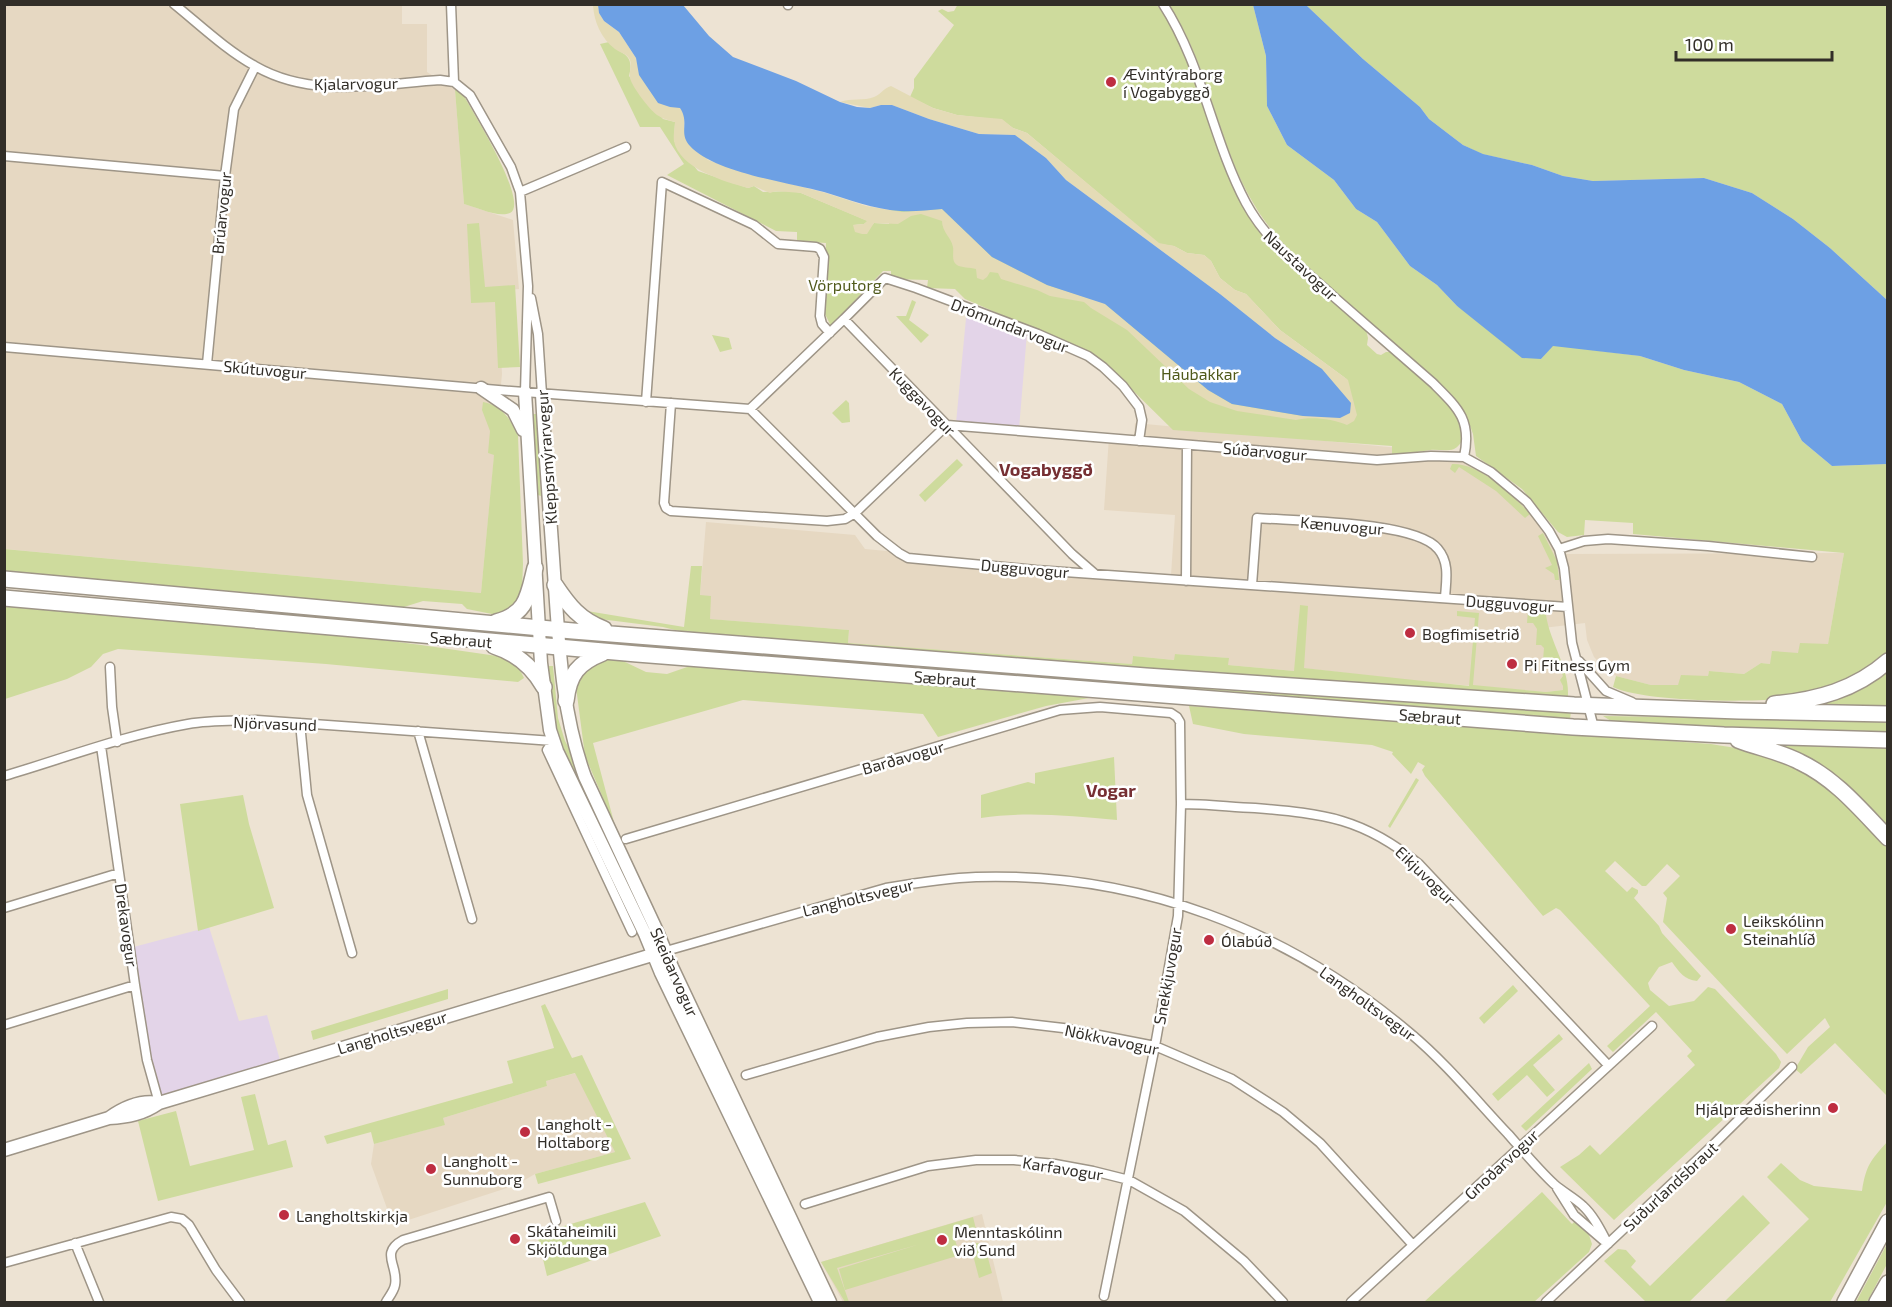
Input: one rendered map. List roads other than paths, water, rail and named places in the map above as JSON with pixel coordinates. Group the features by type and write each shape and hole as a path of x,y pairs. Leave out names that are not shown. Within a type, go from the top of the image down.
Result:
{"highway":[{"path":"492,623 514,616 527,600 535,568"},
{"name":"Sæbraut","path":"4,579 621,635 1146,676 1589,705 1887,714"},
{"path":"555,585 566,603 581,618 621,635"},
{"name":"Sæbraut","path":"4,598 607,652 1594,728 1887,740"},
{"path":"477,640 505,650 521,659 535,672 544,687"},
{"path":"566,701 569,683 580,665 588,659 607,652"},
{"path":"1739,711 1762,705 1790,703 1828,695 1861,681 1887,661"},
{"path":"1724,735 1788,756 1814,769 1839,788 1887,838"},
{"path":"1845,1302 1887,1222"},
{"path":"1877,1302 1887,1283"}],"street":[{"name":"Kjalarvogur","path":"174,4 255,67 279,78 316,87 440,80 454,82"},
{"path":"451,4 454,82"},
{"name":"Naustavogur","path":"1163,4 1193,61 1231,169 1255,218 1283,252 1449,399 1466,425 1468,434 1464,457"},
{"name":"Brúarvogur","path":"207,364 225,176 234,109 255,67"},
{"name":"Kleppsmýrarvegur","path":"454,82 470,95 511,167 520,192 528,286 525,392 539,627"},
{"path":"520,192 626,147"},
{"path":"4,156 225,176"},
{"path":"646,402 662,182 754,225 778,244 820,249 824,257 820,316 822,324 830,333"},
{"name":"Drómundarvogur","path":"844,319 885,279 916,288 1038,334 1088,356 1123,386 1141,412 1139,441"},
{"name":"Kleppsmýrarvegur","path":"528,286 538,334 558,629"},
{"path":"525,392 750,409 844,319"},
{"name":"Kuggavogur","path":"844,319 1072,554 1095,574"},
{"name":"Skútuvogur","path":"4,347 525,392"},
{"path":"481,388 513,410 522,426 528,451"},
{"path":"671,403 664,503 671,511 827,521 845,519 855,513 947,425"},
{"name":"Dugguvogur","path":"750,409 877,536 908,558 1186,581 1568,607"},
{"name":"Súðarvogur","path":"947,425 1377,460 1438,456 1464,457 1491,472 1527,502 1549,531 1559,549 1564,568 1571,636 1594,728"},
{"path":"1186,581 1187,445"},
{"name":"Kænuvogur","path":"1252,585 1257,518 1375,526 1413,535 1437,547 1444,559 1447,573 1445,598"},
{"path":"1559,549 1584,541 1608,539 1708,546 1812,557"},
{"name":"Skeiðarvogur","path":"539,627 544,687 553,741 625,905 632,932"},
{"name":"Skeiðarvogur","path":"558,629 573,740 585,777 660,953 820,1302"},
{"name":"Súðarvogur","path":"1577,658 1606,691 1624,700 1647,707"},
{"path":"110,667 117,742"},
{"name":"Barðavogur","path":"626,839 1060,710 1100,707 1171,713 1180,722"},
{"name":"Njörvasund","path":"4,776 117,742 189,724 257,720 553,741"},
{"name":"Snekkjuvogur","path":"1104,1296 1129,1180 1178,916 1181,804 1180,722"},
{"path":"300,723 306,795 352,952"},
{"path":"418,731 472,919"},
{"name":"Drekavogur","path":"101,747 147,1060 158,1103"},
{"name":"Eikjuvogur","path":"1181,804 1309,813 1357,824 1389,841 1419,864 1608,1065"},
{"path":"4,908 119,873"},
{"name":"Langholtsvegur","path":"4,1150 109,1118 124,1118 147,1112 158,1103 851,896 886,888 975,877 1048,879 1118,889 1178,903 1214,915 1273,941 1342,981 1421,1042 1555,1185 1586,1209 1608,1244"},
{"name":"Skeiðarvogur","path":"625,905 660,953 830,1302"},
{"path":"4,1025 135,985"},
{"name":"Nökkvavogur","path":"746,1075 877,1037 928,1027 967,1023 1012,1022 1063,1028 1155,1046 1232,1079 1283,1112 1320,1143 1413,1245"},
{"name":"Gnoðarvogur","path":"1351,1302 1652,1026"},
{"name":"Suðurlandsbraut","path":"1546,1302 1792,1067"},
{"name":"Karfavogur","path":"804,1204 928,1166 976,1160 1014,1160 1055,1164 1129,1180 1155,1193 1184,1211 1244,1261 1283,1302"},
{"name":"Langholtsvegur","path":"1555,1185 1574,1215 1608,1244"},
{"path":"386,1302 395,1284 390,1255 395,1245 403,1240 549,1197 556,1221"},
{"path":"4,1263 171,1218 182,1219 196,1233 216,1270 240,1302"},
{"path":"75,1244 99,1302"}],"water":[{"path":"598,5 683,5 709,36 733,57 796,81 840,102 870,108 892,105 979,134 1015,135 1046,158 1066,180 1220,294 1275,338 1322,369 1351,403 1350,413 1340,418 1303,416 1232,404 1208,390 1105,304 1047,285 992,257 942,209 905,211 871,206 733,170 701,155 690,146 685,137 684,118 680,108 658,103 639,75 636,58 619,32 604,21 599,13"},
{"path":"1253,5 1306,5 1363,59 1420,107 1429,119 1463,145 1483,154 1532,165 1563,176 1593,181 1704,178 1752,193 1793,219 1830,248 1887,300 1887,464 1832,466 1802,441 1782,404 1739,382 1684,370 1640,356 1553,346 1541,359 1522,358 1457,306 1437,285 1410,266 1377,222 1356,209 1334,180 1287,145 1267,106 1266,56"}],"place":[{"name":"Ævintýraborg í Vogabyggð","path":"1111,82"},
{"name":"Bogfimisetrið","path":"1410,633"},
{"name":"Pi Fitness Gym","path":"1512,664"},
{"name":"Leikskólinn Steinahlíð","path":"1731,929"},
{"name":"Ólabúð","path":"1209,940"},
{"name":"Hjálpræðisherinn","path":"1833,1108"},
{"name":"Langholt - Holtaborg","path":"525,1132"},
{"name":"Langholt - Sunnuborg","path":"431,1169"},
{"name":"Langholtskirkja","path":"284,1215"},
{"name":"Skátaheimili Skjöldunga","path":"515,1239"},
{"name":"Menntaskólinn við Sund","path":"942,1240"}],"district":[{"name":"Vogabyggð","path":"1046,469"},
{"name":"Vogar","path":"1111,790"}],"park label":[{"name":"Vörputorg","path":"845,284"},
{"name":"Háubakkar","path":"1200,373"}]}
